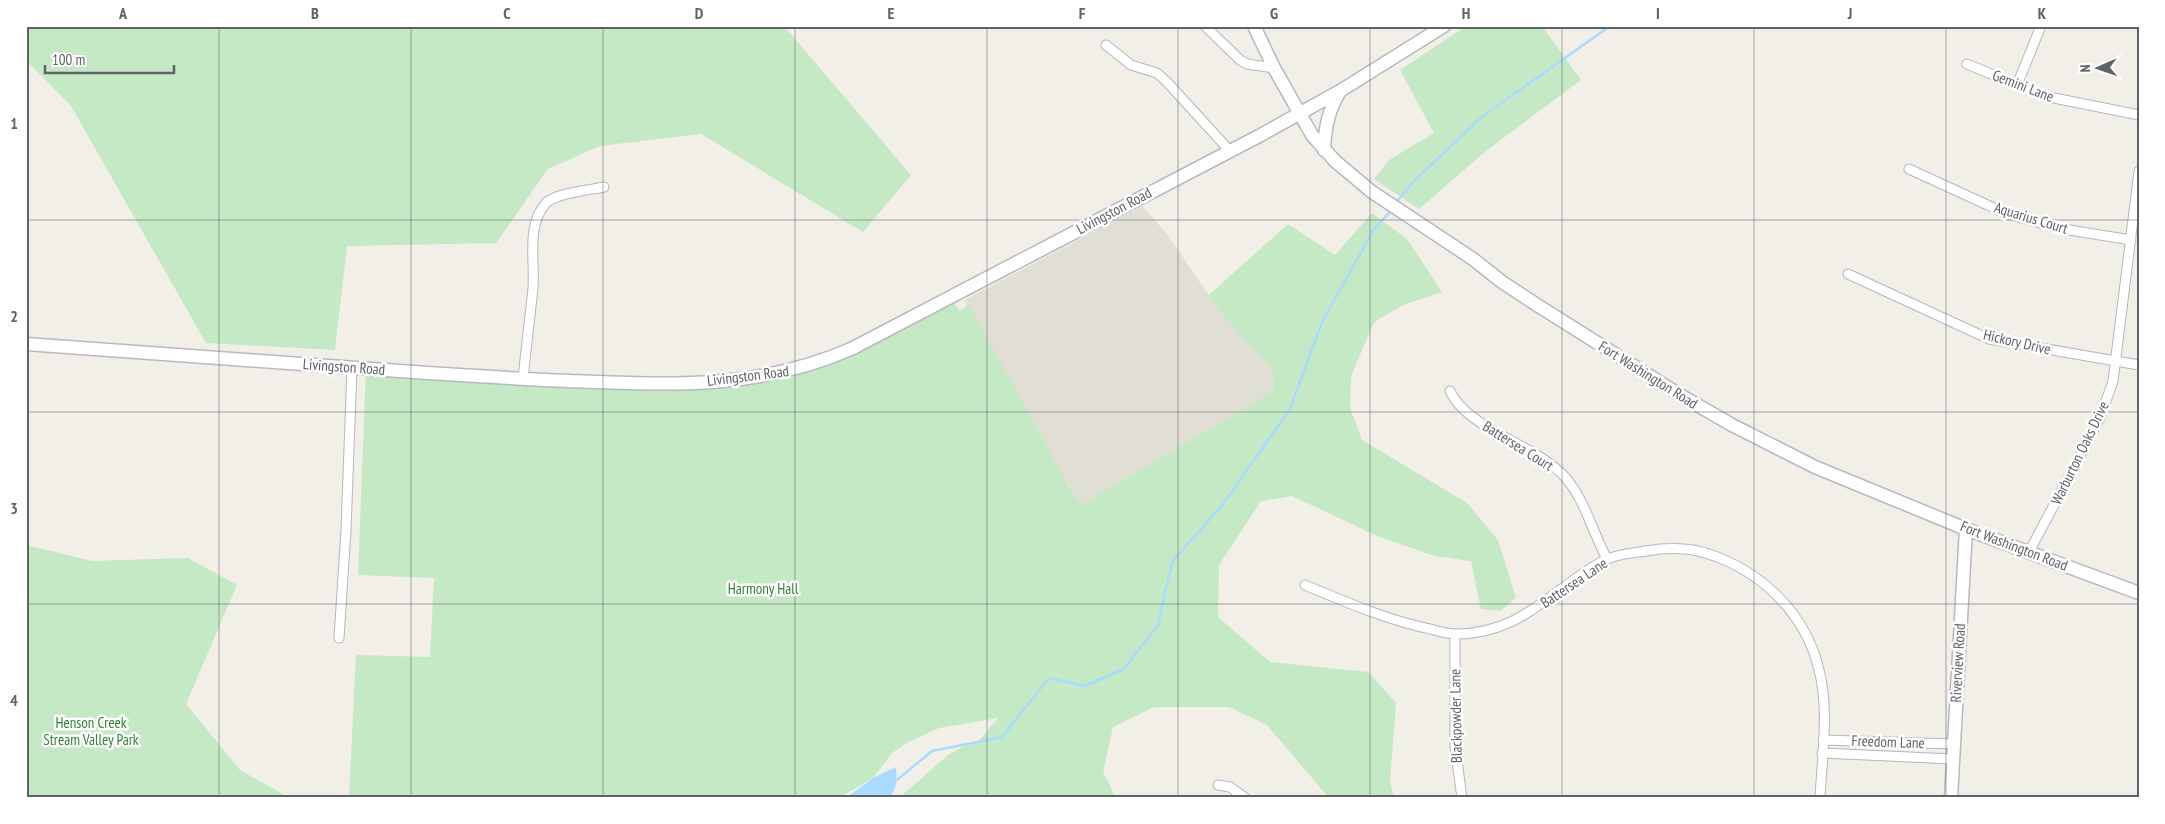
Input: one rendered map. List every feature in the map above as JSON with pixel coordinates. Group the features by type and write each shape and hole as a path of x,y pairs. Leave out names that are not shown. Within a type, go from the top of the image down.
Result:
{"main road":[{"name":"Fort Washington Road","path":"1254,26 1274,68 1300,114 1324,150 1357,180 1385,201 1473,259 1516,291 1680,396 1749,434 1815,467 1966,528 2139,593"},
{"name":"Livingston Road","path":"26,344 523,379 634,383 713,382 769,376 814,365 853,348 1300,114 1340,92 1444,26"},
{"path":"1324,150 1325,129 1330,107 1340,92"},
{"name":"Riverview Road","path":"1951,798 1966,528"}],"street":[{"path":"1205,26 1240,60 1247,64 1274,68"},
{"path":"2017,85 2039,36 2041,26"},
{"path":"1106,45 1131,64 1157,73 1230,152"},
{"name":"Gemini Lane","path":"1967,64 2044,96 2139,115"},
{"name":"Aquarius Court","path":"1909,169 2007,214 2063,229 2131,240"},
{"name":"Warburton Oaks Drive","path":"2029,552 2100,418 2113,381 2117,362 2139,171"},
{"path":"523,379 533,286 534,231 540,213 546,203 554,197 604,187"},
{"name":"Hickory Drive","path":"1848,274 1989,339 2139,365"},
{"path":"339,638 346,530 352,368"},
{"name":"Battersea Court","path":"1450,391 1454,401 1467,414 1533,453 1565,478 1580,502 1607,559"},
{"name":"Battersea Lane","path":"1305,585 1393,619 1455,634 1498,627 1516,621 1543,605 1607,559 1652,550 1685,548 1711,555 1733,564 1762,581 1785,603 1798,622 1814,652 1823,686 1820,798"},
{"name":"Blackpowder Lane","path":"1455,634 1455,746 1462,798"},
{"name":"Freedom Lane","path":"1823,740 1954,744"},
{"name":"Freedom Lane","path":"1822,753 1953,758"},
{"path":"1218,785 1230,787 1244,798"}],"shaded area":[{"path":"1142,206 1167,234 1223,316 1272,369 1273,391 1082,504 990,372 965,300"}],"green space":[{"path":"26,26 784,26 911,175 863,232 701,134 600,146 548,169 496,243 347,246 335,350 206,343 71,106 26,60"},
{"path":"1466,26 1542,26 1581,80 1486,151 1419,209 1374,179 1389,160 1434,133 1400,70"},
{"name":"Harmony Hall","path":"1372,213 1407,239 1442,292 1403,305 1374,322 1351,376 1350,408 1362,440 1467,503 1498,540 1516,598 1500,611 1481,609 1471,561 1434,556 1375,535 1292,496 1261,501 1219,565 1218,617 1270,662 1368,672 1396,703 1390,781 1394,798 1329,798 1267,725 1229,707 1154,707 1113,727 1103,772 1116,798 899,798 948,755 964,746 978,742 998,718 939,728 907,743 893,752 873,778 839,798 349,798 356,655 430,657 434,578 358,575 366,370 536,381 775,377 954,301 959,311 969,305 1068,485 1082,504 1273,391 1272,369 1223,316 1209,295 1288,224 1335,255"},
{"name":"Henson Creek Stream Valley Park","path":"26,545 92,561 188,558 237,585 186,704 240,770 290,798 26,798"}],"water":[{"path":"896,767 896,784 889,798 846,798 873,778"}],"waterway":[{"path":"1398,200 1415,180 1483,116 1610,26"},
{"path":"897,780 932,751 1002,737 1049,678 1084,686 1124,669 1158,625 1172,562 1223,504 1290,409 1322,322 1374,229 1389,213"}]}
